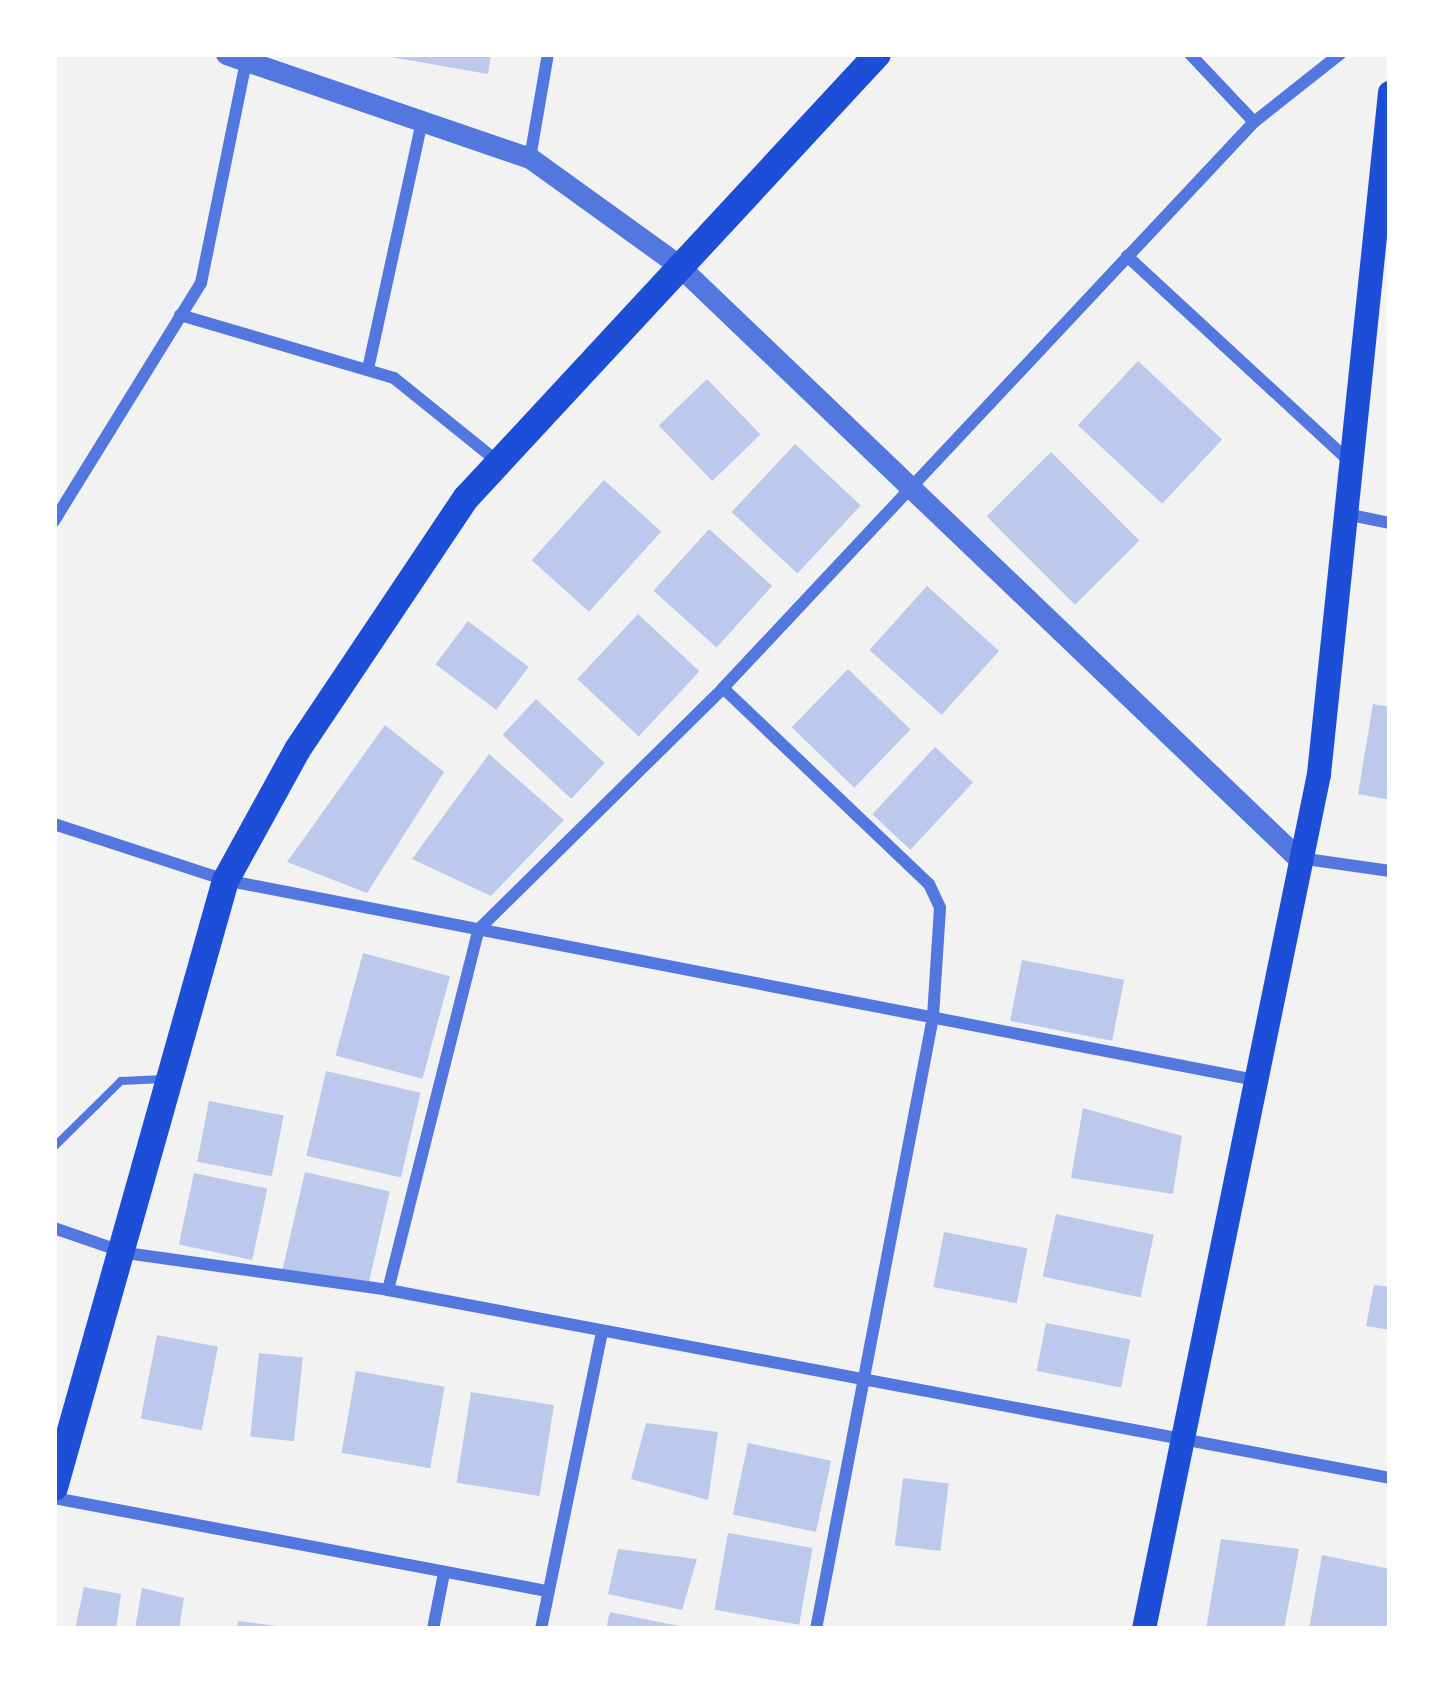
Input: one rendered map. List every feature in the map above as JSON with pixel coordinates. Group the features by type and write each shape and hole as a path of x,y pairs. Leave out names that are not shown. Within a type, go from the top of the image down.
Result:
{"main road":[{"path":"54,1487 126,1253 225,880 297,749 498,462 878,54"},
{"path":"1144,1629 1298,858 1319,774 1390,93"}],"street":[{"path":"530,158 548,54"},
{"path":"1190,54 1254,122"},
{"path":"388,1290 478,929 723,688 1254,122 1340,54"},
{"path":"54,521 201,283 236,57 530,158 677,265 1298,858 1390,871"},
{"path":"368,369 422,121"},
{"path":"1126,256 1351,463"},
{"path":"181,315 368,369 463,426 498,462"},
{"path":"1346,514 1390,524"},
{"path":"723,688 929,884 940,908 933,1017 816,1629"},
{"path":"54,824 225,880 1256,1080"},
{"path":"54,1228 126,1253 388,1290 1183,1435 1390,1478"},
{"path":"541,1629 602,1332"},
{"path":"54,1498 442,1578 547,1591"},
{"path":"433,1629 442,1578"}],"lane":[{"path":"54,1147 121,1081 172,1079"}],"building":[{"path":"374,54 491,54 488,74"},
{"path":"1138,361 1222,439 1162,504 1078,425"},
{"path":"707,379 760,434 712,481 659,426"},
{"path":"795,444 861,505 797,573 732,512"},
{"path":"1051,452 1139,540 1075,605 987,516"},
{"path":"604,480 661,532 589,612 532,560"},
{"path":"709,529 772,586 717,648 653,591"},
{"path":"927,586 999,651 942,715 869,650"},
{"path":"638,614 699,671 639,736 577,679"},
{"path":"468,621 529,667 496,710 436,664"},
{"path":"848,669 911,729 854,788 792,727"},
{"path":"536,699 605,763 571,799 503,735"},
{"path":"1373,704 1390,707 1390,800 1358,794"},
{"path":"385,725 444,772 367,893 287,862"},
{"path":"935,747 973,782 910,850 872,814"},
{"path":"489,754 564,820 491,896 412,859"},
{"path":"363,953 450,976 422,1079 336,1055"},
{"path":"1022,960 1124,980 1112,1041 1010,1021"},
{"path":"326,1071 421,1093 401,1178 306,1156"},
{"path":"209,1101 284,1116 272,1176 197,1162"},
{"path":"1083,1108 1182,1136 1173,1194 1071,1178"},
{"path":"305,1172 390,1192 367,1290 282,1270"},
{"path":"194,1173 267,1189 252,1260 179,1244"},
{"path":"1056,1214 1154,1235 1141,1297 1043,1277"},
{"path":"944,1232 1027,1248 1017,1303 933,1287"},
{"path":"1374,1285 1390,1287 1390,1330 1366,1326"},
{"path":"1046,1323 1130,1339 1121,1388 1037,1371"},
{"path":"157,1335 218,1347 202,1430 141,1418"},
{"path":"259,1353 303,1358 294,1441 250,1437"},
{"path":"356,1371 445,1387 430,1468 342,1453"},
{"path":"471,1392 554,1405 540,1496 457,1483"},
{"path":"646,1423 718,1432 708,1500 631,1479"},
{"path":"748,1443 831,1461 816,1532 733,1514"},
{"path":"903,1478 949,1484 940,1551 895,1545"},
{"path":"728,1533 813,1548 799,1625 714,1610"},
{"path":"1221,1539 1299,1549 1284,1629 1206,1629"},
{"path":"618,1549 697,1559 682,1610 608,1594"},
{"path":"1322,1555 1390,1569 1390,1629 1309,1629"},
{"path":"84,1587 121,1594 116,1629 75,1629"},
{"path":"142,1588 184,1598 179,1629 135,1629"},
{"path":"610,1612 684,1627 684,1629 606,1629"},
{"path":"238,1621 277,1626 277,1629 237,1629"}]}
